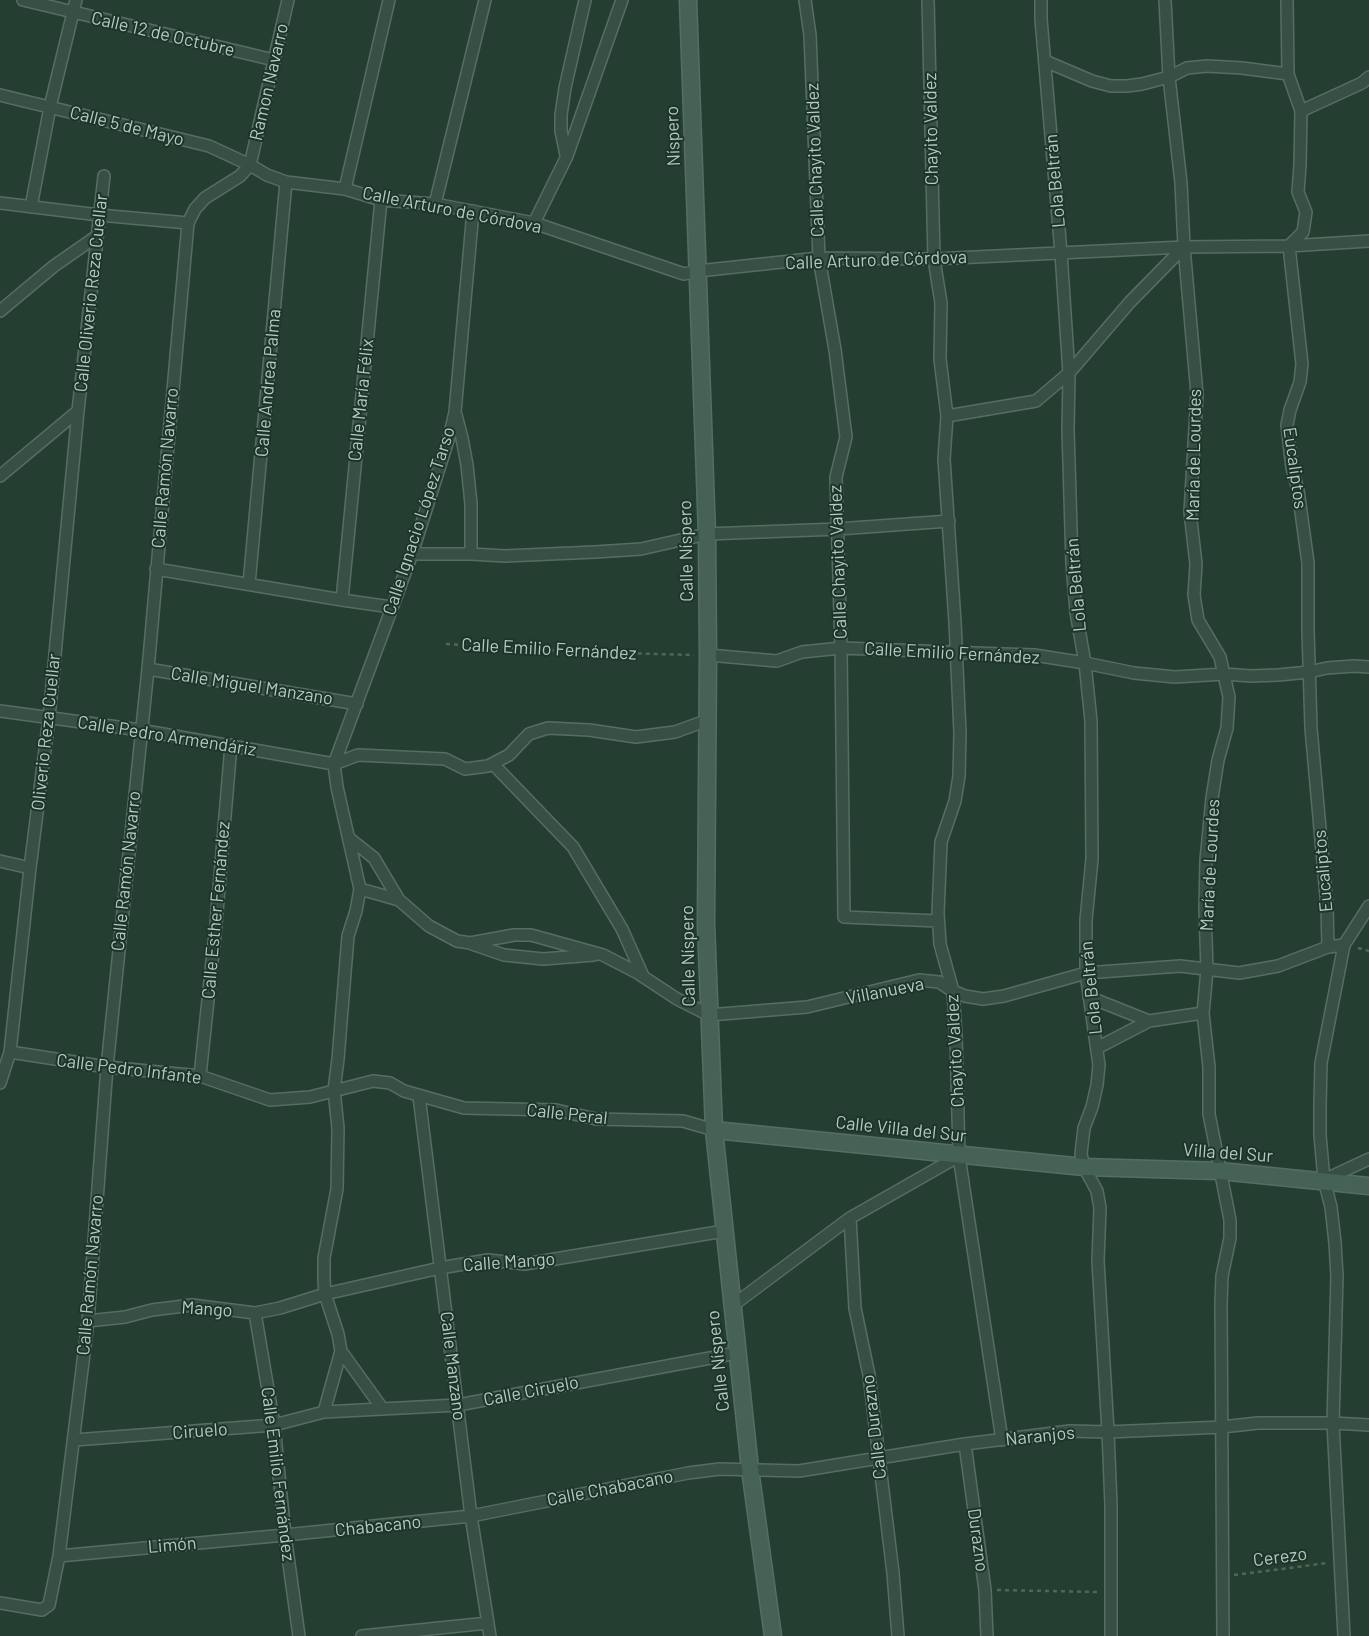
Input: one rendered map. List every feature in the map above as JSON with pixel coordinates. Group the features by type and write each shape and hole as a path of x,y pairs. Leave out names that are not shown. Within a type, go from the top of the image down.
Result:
{"street":[{"name":"Calle 12 de Octubre","path":"22,0 274,60"},
{"path":"31,207 50,107 76,0"},
{"name":"Ramon Navarro","path":"250,165 288,0"},
{"path":"345,190 389,0"},
{"path":"435,204 485,0"},
{"path":"567,156 561,115 565,88 585,0"},
{"path":"534,223 567,156 622,0"},
{"name":"Níspero","path":"688,0 698,271"},
{"name":"Calle Chayito Valdez","path":"805,0 810,35 819,258 835,350 846,437 836,477 841,648 844,917 938,921"},
{"name":"Chayito Valdez","path":"928,0 934,259"},
{"name":"Lola Beltrán","path":"1041,0 1069,373 1068,430 1072,563 1076,612 1085,663 1091,721 1092,858 1086,920 1086,973 1099,1065 1092,1107 1084,1128 1081,1154 1084,1167"},
{"name":"María de Lourdes","path":"1165,0 1168,77 1182,183 1184,247 1197,394 1190,512 1196,564 1194,594 1198,620 1220,657 1229,697 1227,728 1218,760 1206,860 1204,908 1207,970 1203,1013 1209,1067 1209,1114 1230,1220 1230,1238 1222,1285 1223,1636"},
{"path":"1287,0 1288,74 1301,111 1298,192 1306,212 1303,232 1289,246"},
{"path":"1046,61 1092,81 1111,86 1126,86 1168,77 1187,68 1207,66 1288,74"},
{"path":"1301,111 1369,77"},
{"name":"Calle 5 de Mayo","path":"0,95 209,146 250,165"},
{"name":"Calle Arturo de Córdova","path":"250,165 267,175 286,182 345,190 381,200 435,204 534,223 684,274 819,258 934,259 1061,252 1184,247 1289,246 1369,241"},
{"name":"Calle Ramón Navarro","path":"0,1603 42,1610 50,1605 59,1556 88,1321 106,1067 140,730 148,669 188,224 195,209 205,198 240,176 250,165"},
{"name":"Calle Oliverio Reza Cuellar","path":"78,411 104,176"},
{"name":"Calle Andrea Palma","path":"249,584 286,182"},
{"name":"Calle María Félix","path":"342,600 381,200"},
{"path":"0,203 99,216 188,224"},
{"name":"Calle Ignacio López Tarso","path":"334,764 412,554 450,434 455,412 473,211"},
{"path":"0,311 54,266 97,236"},
{"name":"Eucaliptos","path":"1289,246 1302,364 1300,382 1287,425 1292,468 1298,490 1308,563 1309,672 1315,776 1327,907 1328,948"},
{"path":"947,416 1036,401 1069,373 1130,302 1184,247"},
{"path":"934,259 941,303 940,359 947,416 944,459 955,652"},
{"name":"Calle Níspero","path":"698,271 707,534 706,924 714,1130 750,1469 773,1636"},
{"path":"0,476 78,411"},
{"name":"Oliverio Reza Cuellar","path":"0,1083 10,1052 49,718 78,411"},
{"path":"455,412 462,438 468,475 471,504 471,554"},
{"path":"412,554 505,556 640,549 707,534 838,529 949,521"},
{"path":"156,569 391,607"},
{"name":"Calle Emilio Fernández","path":"708,655 778,661 802,652 841,648 1034,655 1134,673 1175,677 1224,674 1251,676 1309,672 1327,668 1369,666"},
{"name":"Chayito Valdez","path":"955,652 960,733 959,776 955,801 941,842 938,921 942,951 953,991 960,1156 1002,1440"},
{"name":"Calle Miguel Manzano","path":"148,669 356,704"},
{"name":"Calle Pedro Armendáriz","path":"0,712 140,730 334,764"},
{"path":"324,1412 341,1351 326,1294 324,1258 337,1188 338,1128 334,1090 348,936 356,911 360,889 337,787 334,764 358,755 445,759 465,769 488,766 508,755 529,734 548,728 589,730 636,737 676,732 708,720"},
{"name":"Calle Esther Fernández","path":"200,1076 216,924 231,745"},
{"path":"492,764 573,847 622,929 643,976"},
{"path":"350,839 374,858 399,900 430,926 457,941 470,943 504,955 543,959 603,955"},
{"path":"0,861 30,868"},
{"path":"360,889 399,900"},
{"path":"1344,1636 1332,1423 1337,1276 1320,1135 1321,1063 1344,945 1369,906"},
{"path":"470,943 514,935 531,935 603,955 643,976 677,999 709,1015"},
{"name":"Villanueva","path":"709,1015 807,1007 919,980 939,982 965,996 983,999 1004,996 1086,973 1180,966 1239,973 1278,966 1328,948 1344,945"},
{"path":"1090,997 1149,1021"},
{"path":"1097,1048 1149,1021 1203,1013"},
{"name":"Calle Pedro Infante","path":"10,1052 106,1067 200,1076 270,1100 310,1097 373,1081 390,1083 404,1091 419,1096"},
{"name":"Calle Peral","path":"419,1096 464,1108 556,1110 596,1119 683,1121 714,1130"},
{"name":"Calle Manzano","path":"419,1096 471,1516 490,1636"},
{"name":"Calle Villa del Sur","path":"714,1130 1084,1167"},
{"path":"732,1306 850,1218 960,1156"},
{"path":"1324,1180 1369,1159"},
{"path":"1084,1167 1097,1191 1100,1208 1098,1261 1108,1432 1112,1592 1111,1636"},
{"name":"Villa del Sur","path":"1084,1167 1220,1170 1369,1186"},
{"name":"Calle Durazno","path":"850,1218 855,1308 869,1375 893,1574 898,1636"},
{"name":"Calle Mango","path":"326,1294 440,1268 488,1260 525,1264 724,1231"},
{"name":"Mango","path":"88,1321 125,1317 152,1310 192,1305 255,1313 280,1308 326,1294"},
{"name":"Calle Emilio Fernández","path":"255,1313 274,1425 285,1535 299,1636"},
{"path":"341,1351 382,1408"},
{"name":"Calle Ciruelo","path":"324,1412 458,1405 737,1353"},
{"name":"Ciruelo","path":"74,1440 274,1425 324,1412"},
{"name":"Naranjos","path":"750,1469 799,1471 965,1444 1070,1430 1108,1432 1222,1427 1258,1423 1369,1425"},
{"name":"Durazno","path":"965,1444 985,1590 987,1636"},
{"name":"Calle Chabacano","path":"471,1516 688,1473 720,1469 750,1469"},
{"name":"Chabacano","path":"285,1535 471,1516"},
{"name":"Limón","path":"59,1556 285,1535"},
{"path":"362,1636 488,1623"}],"path":[{"name":"Calle Emilio Fernández","path":"446,644 581,652 708,655"},
{"name":"Cerezo","path":"1223,1577 1341,1562"},
{"path":"985,1590 1112,1592"}]}
